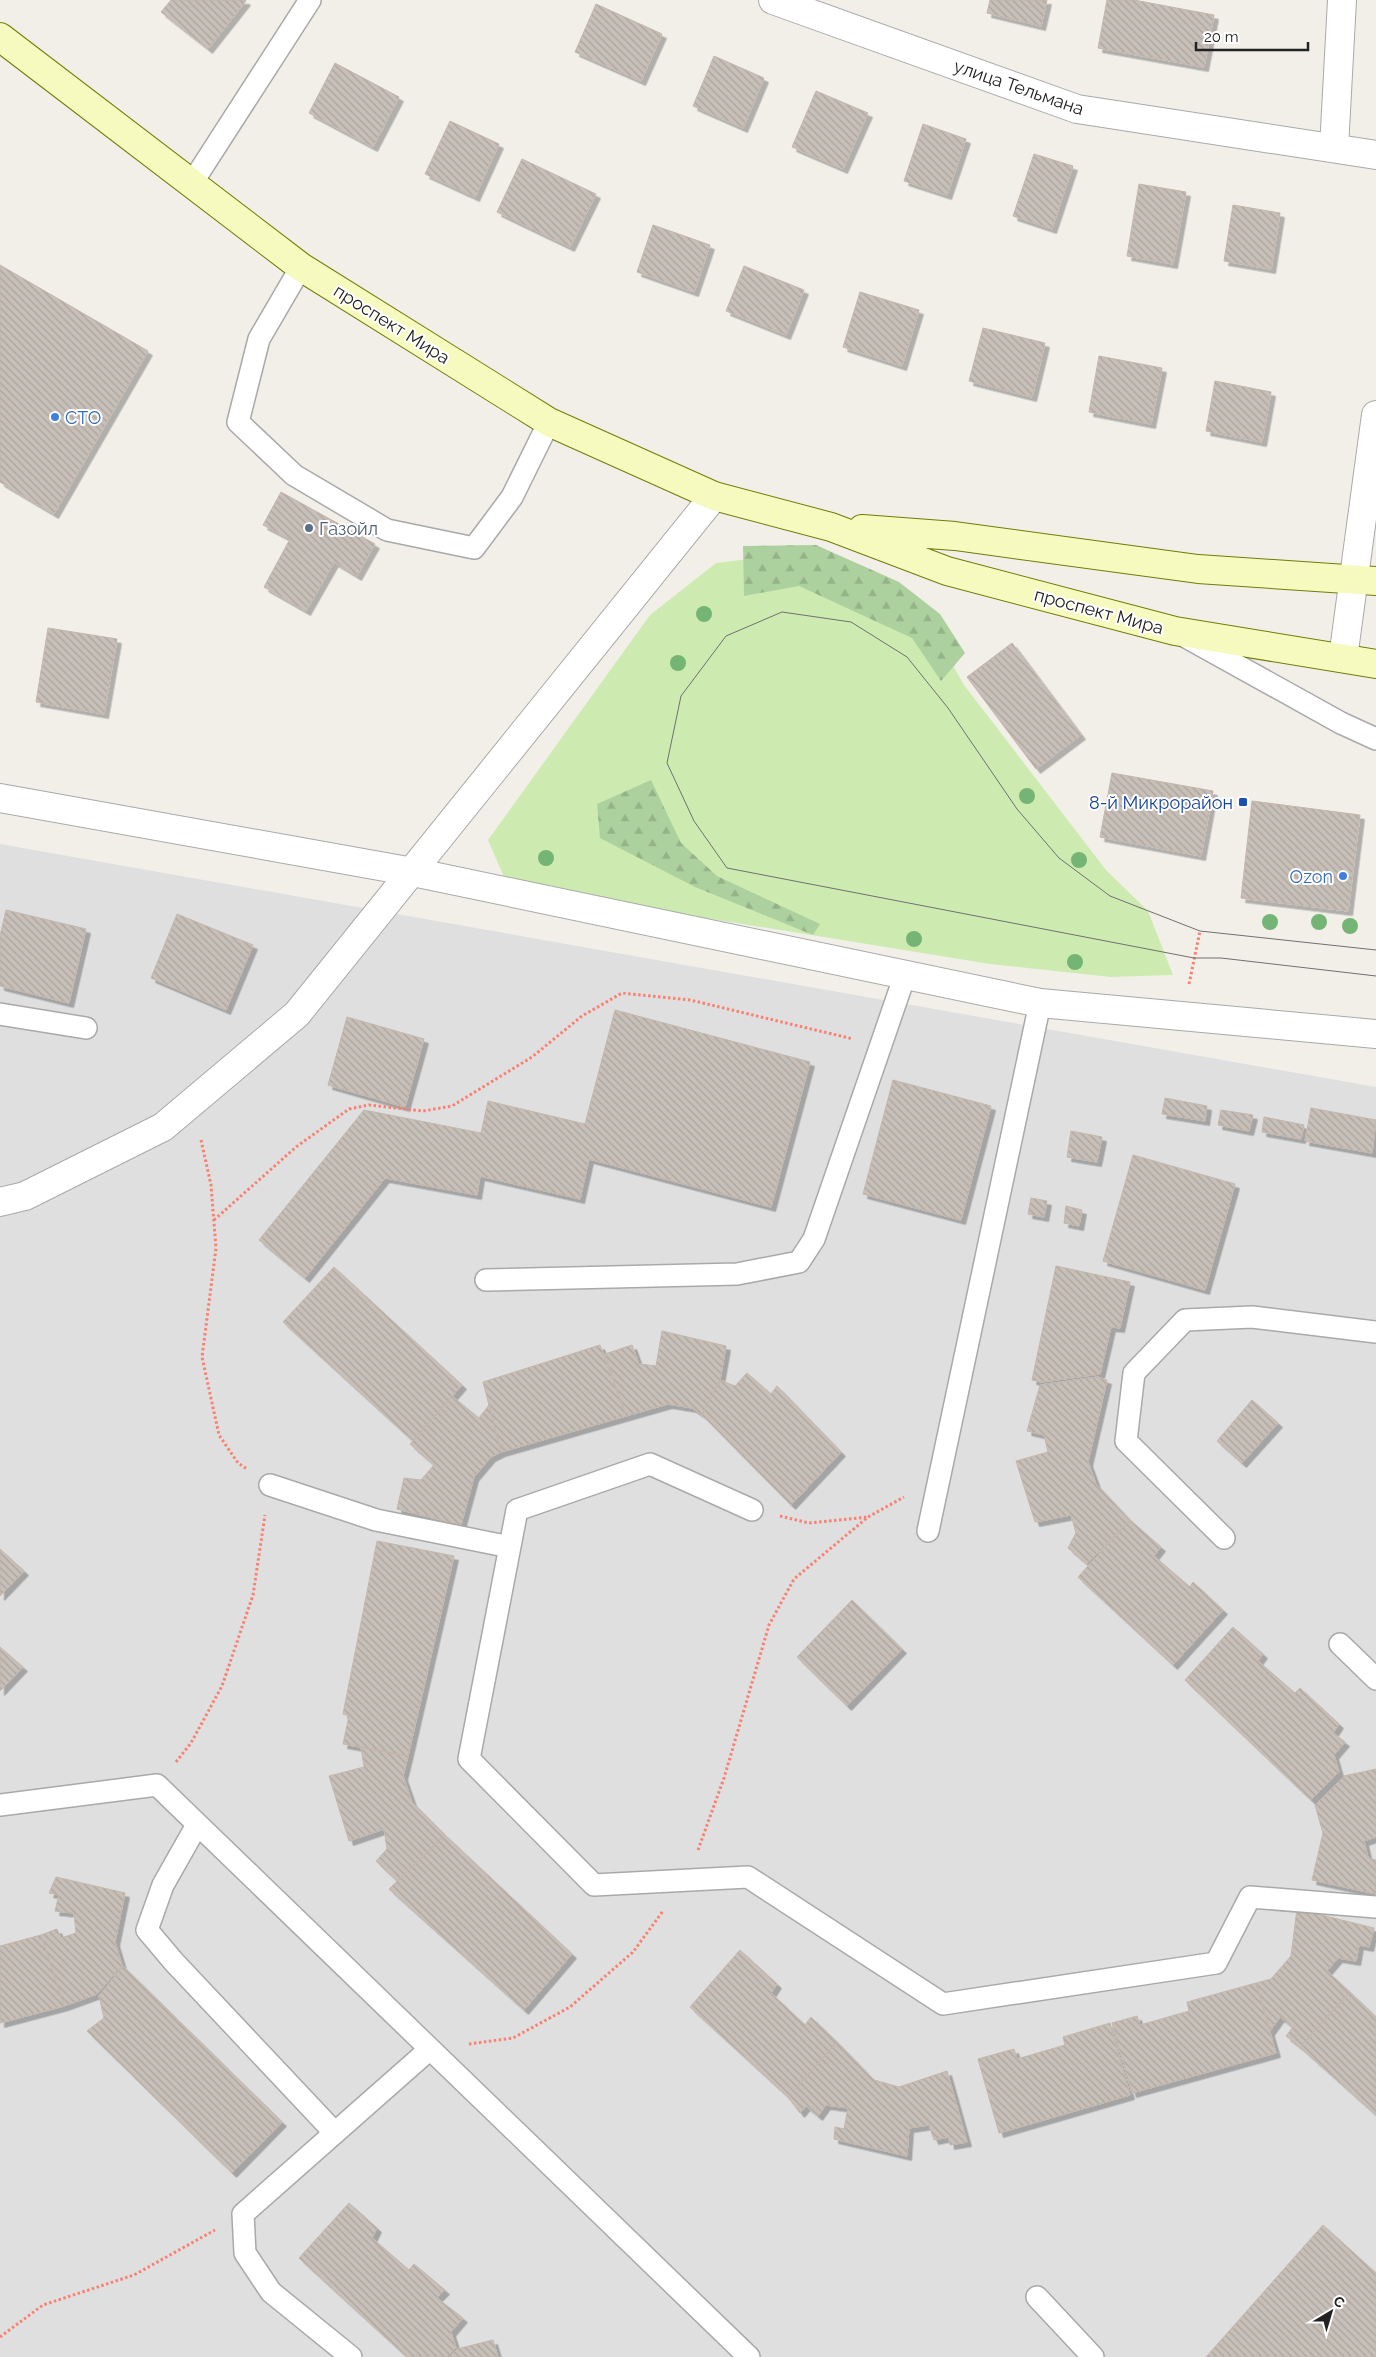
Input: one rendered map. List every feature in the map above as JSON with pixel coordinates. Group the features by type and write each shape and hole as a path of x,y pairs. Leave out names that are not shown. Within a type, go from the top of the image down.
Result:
{"main road":[{"name":"проспект Мира","path":"0,37 301,267 548,422 714,496 831,527 947,571 1175,631 1376,664"},
{"name":"проспект Мира","path":"831,527 955,536 1198,568 1364,581"}],"street":[{"name":"улица Тельмана","path":"773,0 1077,109 1376,155"},
{"path":"1334,148 1342,0"},
{"path":"1344,658 1364,581 1376,415"},
{"path":"0,1202 25,1196 164,1127 297,1014 714,496"},
{"path":"0,798 413,872 1040,1003 1376,1034"}],"lane":[{"path":"192,183 310,0"},
{"path":"301,267 260,339 238,422 294,475 387,530 474,548 512,497 548,422"},
{"path":"1175,631 1341,723 1376,739"},
{"path":"486,1280 737,1274 799,1262 814,1239 905,975"},
{"path":"928,1531 1040,1003"},
{"path":"0,1014 86,1028"},
{"path":"1224,1538 1126,1441 1134,1373 1185,1320 1252,1317 1376,1332"},
{"path":"752,1510 650,1464 517,1510 469,1760 594,1885 748,1877 943,2004 1216,1963 1250,1897 1376,1907"},
{"path":"270,1485 376,1520 510,1547"},
{"path":"1340,1644 1376,1679"},
{"path":"0,1805 157,1785 749,2357"},
{"path":"198,1825 163,1885 147,1930 174,1962 335,2133"},
{"path":"351,2357 271,2292 245,2254 243,2214 430,2049"},
{"path":"1037,2297 1093,2357"}],"path":[{"path":"1181,1016 1200,931"},
{"path":"214,1220 296,1147 349,1109 369,1105 423,1111 452,1106 532,1056 582,1016 622,993 690,1000 881,1045"},
{"path":"157,1785 192,1743 222,1686 253,1596 270,1485 238,1463 219,1435 202,1357 216,1248 211,1186 192,1102"},
{"path":"430,2049 513,2038 570,2007 633,1952 686,1880 724,1778 769,1625 794,1579 868,1517 940,1477"},
{"path":"752,1510 809,1523 868,1517"},
{"path":"0,2337 43,2305 134,2275 243,2214"}],"shaded area":[{"path":"0,844 1376,1087 1376,2357 0,2357"}],"green space":[{"path":"816,545 899,582 940,614 965,653 941,681 912,638 799,586 744,596 743,546"},
{"path":"791,554 923,614 964,685 1106,870 1148,911 1173,975 1111,977 990,964 508,886 488,840 650,615 716,563"},
{"path":"651,780 681,843 717,876 820,924 813,935 695,887 600,838 597,804"}],"building":[{"path":"171,0 246,1 208,49 161,12"},
{"path":"990,0 1047,0 1041,26 987,13"},
{"path":"1107,0 1134,0 1214,15 1204,67 1098,48"},
{"path":"596,4 662,34 641,81 575,52"},
{"path":"714,56 764,78 743,128 693,106"},
{"path":"335,63 399,97 373,147 309,113"},
{"path":"816,91 868,113 843,169 792,147"},
{"path":"450,121 499,144 475,197 425,174"},
{"path":"923,124 966,139 947,195 904,181"},
{"path":"1034,154 1073,166 1052,229 1013,216"},
{"path":"522,159 596,194 570,247 497,212"},
{"path":"1139,184 1186,192 1173,264 1127,256"},
{"path":"1233,205 1280,213 1271,269 1224,261"},
{"path":"653,225 710,245 694,292 637,272"},
{"name":"СТО","path":"0,265 148,351 54,514 0,482"},
{"path":"744,266 804,290 786,335 726,311"},
{"path":"860,292 919,310 902,366 843,347"},
{"path":"983,328 1045,343 1032,397 969,381"},
{"path":"1099,356 1162,368 1151,424 1089,412"},
{"path":"1215,381 1271,392 1262,442 1206,431"},
{"path":"281,492 375,544 357,576 334,562 306,611 264,587 290,539 263,525"},
{"path":"48,628 117,639 104,714 36,702"},
{"path":"1012,643 1081,735 1036,769 967,677"},
{"path":"1112,773 1213,791 1201,856 1100,837"},
{"path":"1252,801 1360,815 1348,911 1241,898"},
{"path":"6,910 86,929 69,1003 0,986 0,936"},
{"path":"177,914 253,945 226,1010 151,978"},
{"path":"615,1010 810,1062 771,1207 589,1159 580,1199 480,1176 477,1195 385,1178 305,1278 259,1240 364,1110 481,1133 488,1101 585,1124"},
{"path":"347,1017 424,1039 405,1107 328,1085"},
{"path":"893,1080 991,1106 961,1220 863,1194"},
{"path":"1165,1098 1207,1106 1205,1121 1162,1114"},
{"path":"1311,1108 1376,1120 1372,1153 1305,1141"},
{"path":"1221,1110 1253,1115 1249,1131 1218,1125"},
{"path":"1264,1117 1304,1125 1301,1139 1262,1132"},
{"path":"1071,1131 1102,1137 1097,1162 1067,1157"},
{"path":"1133,1155 1235,1184 1205,1290 1103,1261"},
{"path":"1031,1198 1047,1201 1044,1217 1028,1214"},
{"path":"1066,1206 1082,1210 1079,1226 1064,1223"},
{"path":"1056,1266 1130,1282 1120,1328 1111,1327 1100,1374 1041,1382 1032,1380"},
{"path":"334,1267 462,1385 413,1441 283,1322"},
{"path":"662,1331 726,1346 720,1380 702,1415 692,1408 668,1404 626,1416 605,1354 632,1345 639,1364 656,1366"},
{"path":"600,1345 626,1416 501,1452 483,1382"},
{"path":"747,1373 771,1394 777,1386 841,1452 791,1505 702,1415 720,1380 735,1386"},
{"path":"1098,1377 1107,1380 1088,1462 1096,1484 1130,1520 1087,1564 1068,1548 1076,1533 1071,1515 1035,1522 1016,1461 1048,1452 1044,1435 1027,1431 1040,1385"},
{"path":"452,1396 479,1418 489,1405 501,1452 491,1457 474,1477 461,1525 397,1509 404,1478 421,1480 434,1465 410,1444"},
{"path":"1252,1400 1278,1423 1242,1463 1217,1441"},
{"path":"1130,1520 1161,1547 1154,1556 1190,1587 1193,1582 1223,1610 1173,1665 1078,1577"},
{"path":"377,1541 454,1556 408,1756 343,1744 349,1716 343,1714"},
{"path":"0,1549 24,1571 0,1596"},
{"path":"852,1600 902,1649 847,1706 797,1657"},
{"path":"1233,1627 1263,1654 1258,1661 1295,1693 1300,1688 1339,1724 1333,1733 1345,1742 1334,1755 1339,1772 1311,1800 1185,1680"},
{"path":"0,1647 23,1667 0,1691"},
{"path":"361,1747 408,1756 403,1776 412,1802 445,1835 397,1881 376,1861 387,1849 384,1829 349,1841 329,1776 364,1767"},
{"path":"1376,1769 1376,1837 1364,1841 1368,1858 1376,1860 1376,1894 1312,1880 1323,1833 1315,1805 1344,1776"},
{"path":"445,1835 572,1954 524,2010 389,1889"},
{"path":"56,1877 125,1893 115,1942 122,1965 97,1994 64,2006 41,1935 57,1929 61,1938 76,1933 74,1913 55,1911 59,1895 49,1893"},
{"path":"1297,1909 1374,1928 1369,1947 1359,1945 1356,1961 1338,1958 1327,1971 1350,1992 1300,2047 1286,2036 1293,2027 1280,2017 1270,2031 1256,1983 1271,1979 1291,1956"},
{"path":"41,1935 64,2006 0,2023 0,1946"},
{"path":"740,1950 777,1984 771,1993 805,2025 811,2017 837,2042 788,2097 690,2007"},
{"path":"123,1966 282,2122 232,2173 87,2031 104,2018 99,1996"},
{"path":"1256,1983 1276,2053 1132,2093 1112,2023 1137,2016 1140,2025 1189,2011 1187,2002"},
{"path":"1350,1992 1376,2017 1376,2115 1300,2047"},
{"path":"1110,2023 1130,2095 999,2133 978,2059 1014,2049 1017,2059 1065,2045 1063,2037"},
{"path":"837,2042 874,2080 899,2087 947,2071 967,2142 950,2145 949,2137 934,2140 929,2125 909,2128 907,2156 834,2139 835,2127 844,2129 848,2108 826,2105 818,2116 806,2106 800,2113 788,2097"},
{"path":"349,2203 377,2228 372,2238 409,2270 414,2264 445,2290 437,2298 463,2318 451,2332 456,2348 447,2357 407,2357 299,2258"},
{"path":"1323,2225 1376,2273 1376,2357 1206,2357"},
{"path":"493,2340 498,2357 449,2357 457,2349"}],"tram line":[{"path":"1376,950 1200,931 1110,896 1059,858 1017,809 948,708 907,657 851,622 782,612 726,636 681,696 667,763 694,821 727,868 1194,958 1221,958 1376,976"}],"place":[{"name":"СТО","path":"55,417"},
{"name":"Газойл","path":"309,528"},
{"name":"8-й Микрорайон","path":"1243,802"},
{"name":"Ozon","path":"1343,876"}]}
